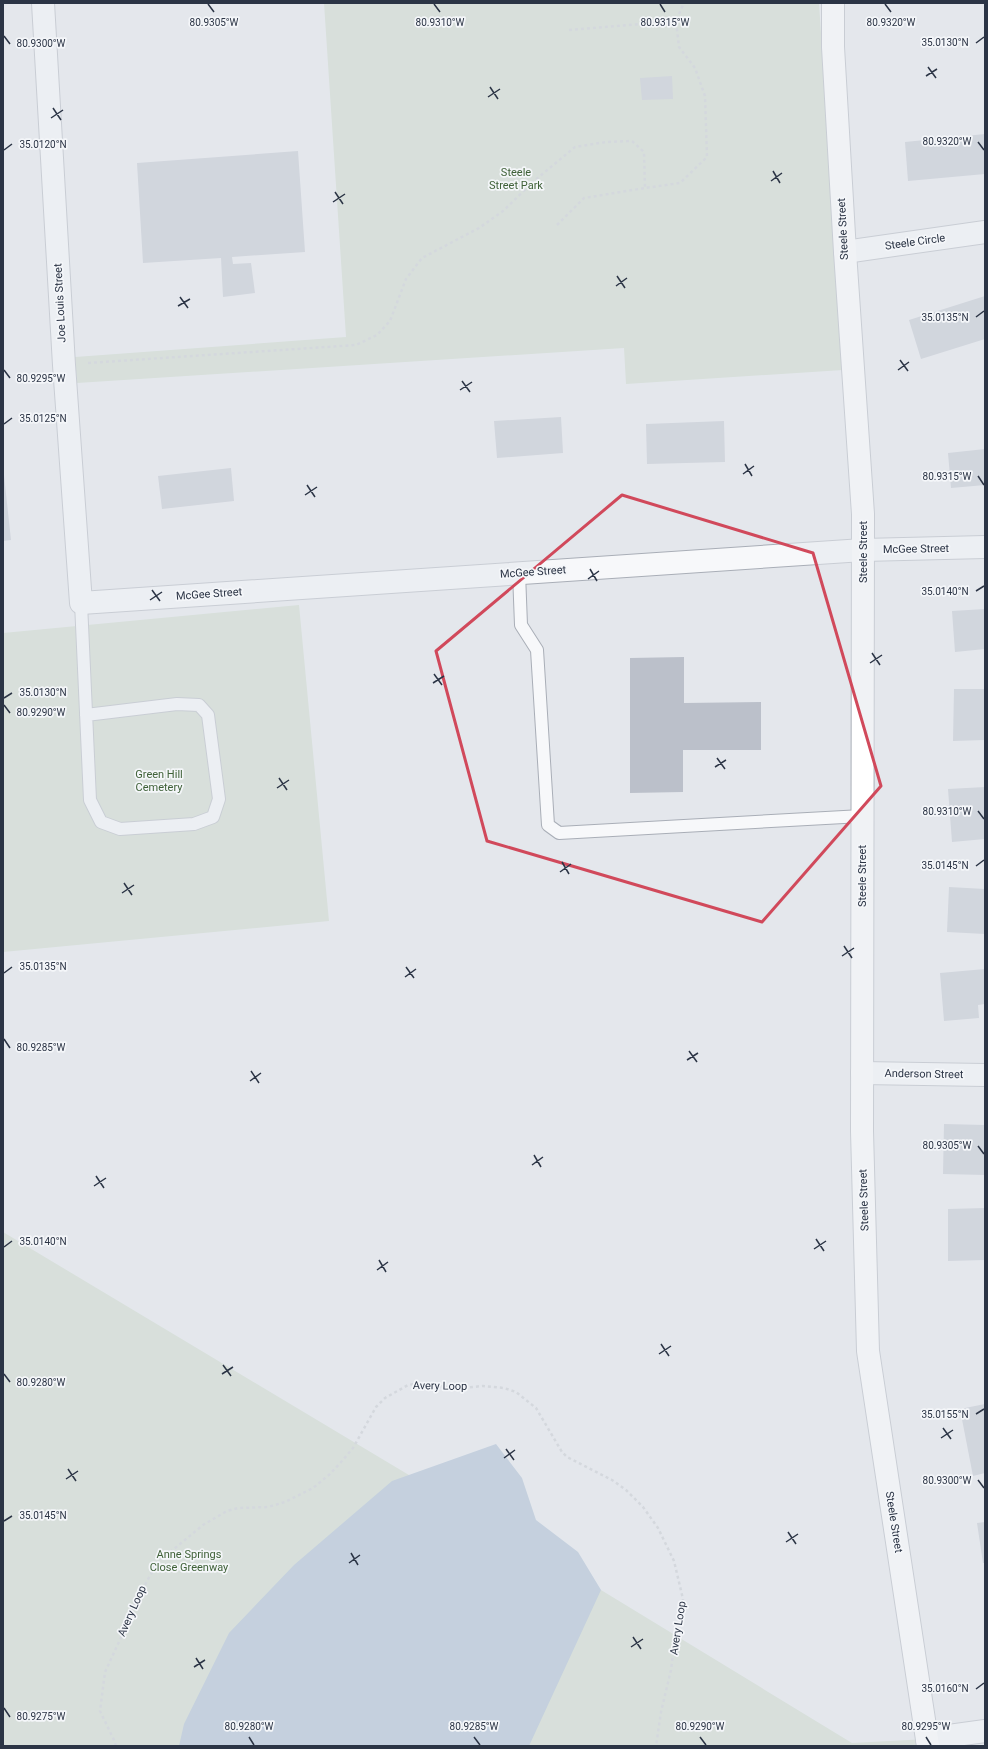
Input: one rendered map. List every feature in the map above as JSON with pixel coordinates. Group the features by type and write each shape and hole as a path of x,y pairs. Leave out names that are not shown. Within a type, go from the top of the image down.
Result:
{"street":[{"name":"Joe Louis Street","path":"43,3 64,365 80,603"},
{"name":"Steele Street","path":"833,3 833,47 844,252 863,514 862,1131 868,1351 928,1743"},
{"name":"Steele Circle","path":"844,252 985,232"},
{"name":"McGee Street","path":"80,603 863,550 985,547"},
{"name":"Anderson Street","path":"862,1073 985,1075"},
{"path":"928,1743 985,1731"}],"lane":[{"path":"519,573 521,625 537,650 548,825 559,833 862,816"},
{"path":"80,603 90,800 101,822 120,829 194,824 213,817 219,799 208,715 198,705 177,704 86,715"}],"path":[{"path":"557,226 584,198 680,184 707,157 705,96 695,68 679,47 676,21 684,3"},
{"path":"569,30 676,21"},
{"path":"64,365 356,345 377,335 390,321 406,279 422,258 479,228 503,211 534,181 575,147 606,142 632,141 644,152 645,188"},
{"name":"Avery Loop","path":"116,1746 100,1711 105,1672 124,1631 129,1614 150,1573 160,1559 179,1546 203,1525 227,1511 238,1508 268,1507 285,1502 313,1488 330,1474 353,1448 376,1407 385,1398 408,1385 426,1384 461,1388 494,1386 516,1392 536,1408 562,1452 616,1483 642,1507 654,1522 667,1544 674,1561 683,1599 682,1611 676,1630 671,1670 661,1712 656,1746"}],"highlighted area":[{"path":"622,495 813,553 881,786 762,922 487,841 436,651"}],"green space":[{"name":"Steele Street Park","path":"324,3 819,3 843,370 626,384 624,348 77,383 75,357 346,337"},
{"name":"Green Hill Cemetery","path":"299,605 329,921 3,952 3,633"},
{"name":"Anne Springs Close Greenway","path":"3,1232 601,1590 852,1743 927,1739 928,1746 3,1746"}],"water":[{"path":"496,1444 522,1478 536,1520 578,1552 601,1590 529,1746 179,1746 184,1724 229,1633 294,1565 392,1481"}],"building":[{"path":"672,76 673,99 642,100 640,78"},
{"path":"985,134 985,174 908,181 905,142"},
{"path":"298,151 305,252 232,257 233,264 251,263 255,293 223,297 221,258 143,263 137,163"},
{"path":"985,296 985,339 921,359 909,320"},
{"path":"561,417 563,453 497,458 494,421"},
{"path":"724,421 725,462 647,464 646,424"},
{"path":"985,449 985,485 951,488 948,453"},
{"path":"231,468 234,501 162,509 158,476"},
{"path":"3,475 11,540 3,541"},
{"path":"985,609 985,649 955,652 952,611"},
{"path":"684,657 684,703 761,702 761,750 683,750 683,792 630,793 630,658"},
{"path":"954,689 985,689 985,740 953,741"},
{"path":"985,787 985,839 952,842 948,789"},
{"path":"949,887 985,889 985,934 947,932"},
{"path":"985,969 985,1004 978,1005 979,1018 944,1021 940,973"},
{"path":"944,1124 985,1125 985,1175 943,1174"},
{"path":"985,1208 985,1260 948,1261 948,1209"},
{"path":"985,1404 985,1473 973,1476 960,1409"},
{"path":"985,1522 985,1563 983,1563 977,1523"}]}
